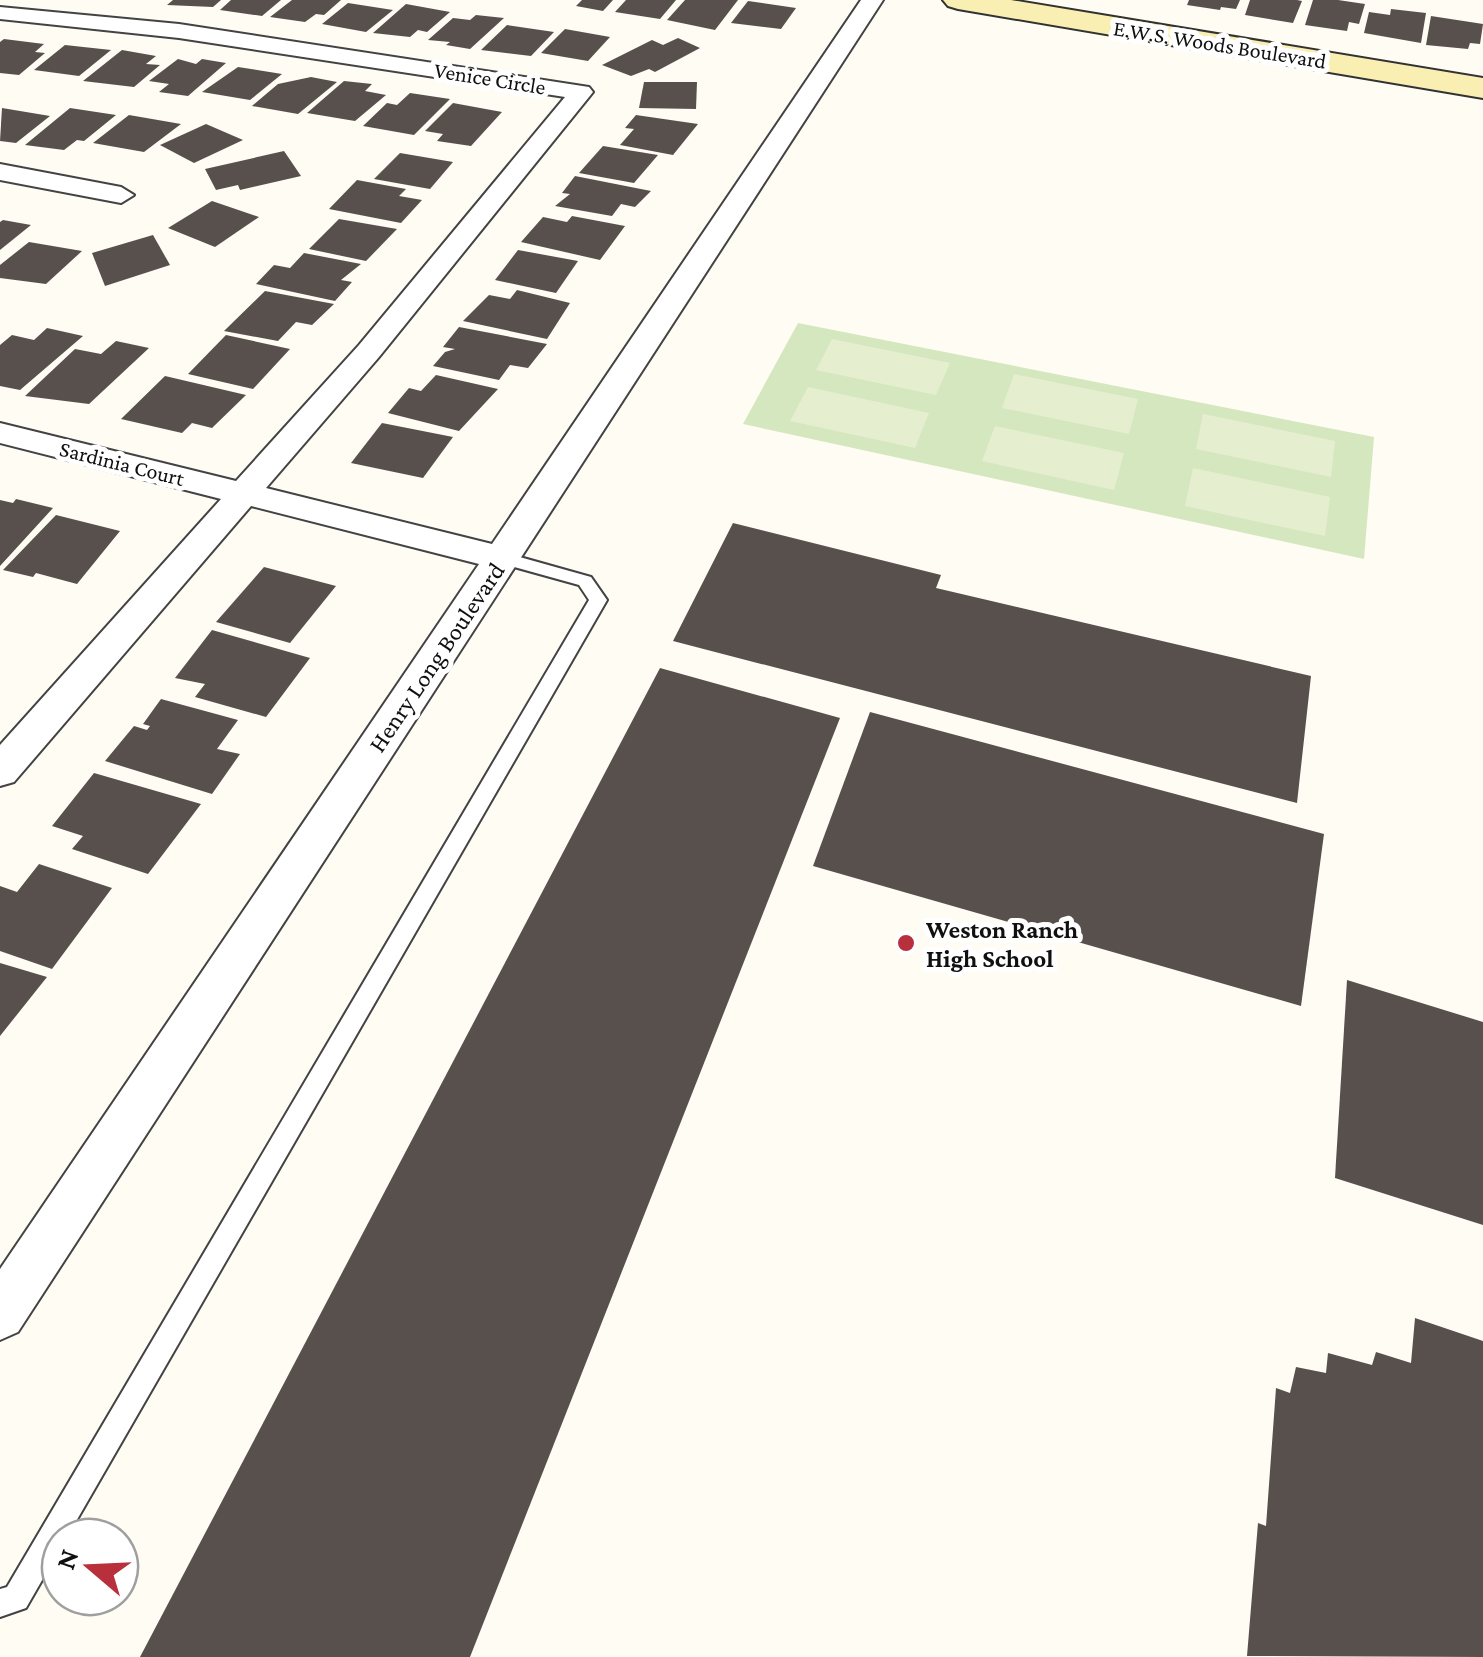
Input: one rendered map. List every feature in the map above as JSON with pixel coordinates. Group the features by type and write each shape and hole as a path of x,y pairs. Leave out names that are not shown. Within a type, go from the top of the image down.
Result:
{"street":[{"name":"Henry Long Boulevard","path":"0,1314 872,0"},
{"name":"E.W.S. Woods Boulevard","path":"958,0 1483,88"},
{"name":"Venice Circle","path":"0,13 179,31 581,92 369,350 0,771"},
{"path":"0,172 122,194"},
{"name":"Sardinia Court","path":"0,433 244,492"},
{"path":"244,492 502,558"}],"lane":[{"path":"0,1604 16,1598 598,600 585,581 502,558"}],"green space":[{"path":"798,323 1374,437 1364,559 743,424"},
{"path":"832,339 950,363 936,395 816,370"},
{"path":"1014,374 1138,399 1129,434 1002,408"},
{"path":"808,387 929,413 915,448 790,421"},
{"path":"1203,414 1335,441 1331,477 1196,449"},
{"path":"995,426 1124,453 1114,490 982,461"},
{"path":"1193,468 1330,497 1325,536 1185,506"}],"building":[{"path":"173,0 221,0 213,7 167,5"},
{"path":"231,0 281,0 262,16 220,10"},
{"path":"292,0 341,0 324,15 316,14 305,22 270,17"},
{"path":"582,0 613,0 603,11 576,6"},
{"path":"626,0 676,0 660,19 615,12"},
{"path":"685,0 738,0 715,30 667,20"},
{"path":"1189,0 1240,0 1236,9 1220,10 1187,5"},
{"path":"1250,0 1302,1 1293,23 1245,15"},
{"path":"1313,0 1365,4 1359,24 1349,22 1347,31 1305,25"},
{"path":"748,1 796,8 781,29 731,23"},
{"path":"348,3 393,10 366,32 322,24"},
{"path":"406,4 450,12 427,32 418,30 410,37 373,33"},
{"path":"1391,9 1426,13 1421,43 1364,33 1369,12 1390,15"},
{"path":"476,15 504,18 470,49 428,40 453,18 470,20"},
{"path":"1431,16 1483,24 1480,44 1470,43 1468,49 1426,45"},
{"path":"507,25 554,32 531,56 481,50"},
{"path":"565,29 610,37 588,61 541,53"},
{"path":"678,38 700,48 655,72 649,69 631,76 602,65 652,40 663,45"},
{"path":"4,39 44,44 35,52 45,53 19,75 0,73 0,42"},
{"path":"65,45 111,50 79,76 34,70"},
{"path":"122,50 156,56 146,64 160,65 134,87 83,81"},
{"path":"178,59 196,64 202,59 226,63 188,96 159,92 169,84 149,81"},
{"path":"238,67 282,74 250,100 202,92"},
{"path":"311,77 337,82 298,114 252,106 278,84"},
{"path":"344,81 372,84 365,91 386,95 355,121 307,113"},
{"path":"644,82 697,82 696,109 639,108"},
{"path":"410,93 450,99 414,135 363,126 387,103 397,105"},
{"path":"453,103 502,112 471,146 437,141 443,134 425,131"},
{"path":"2,108 50,116 16,143 0,141"},
{"path":"70,108 116,115 84,141 77,140 64,150 25,145"},
{"path":"129,115 181,124 144,152 93,143"},
{"path":"636,115 698,124 673,155 620,145 634,129 625,128"},
{"path":"206,124 243,140 194,163 160,145"},
{"path":"603,146 658,155 634,183 579,173"},
{"path":"284,151 301,176 240,190 238,185 216,190 205,169"},
{"path":"400,153 453,162 430,189 374,179"},
{"path":"575,176 651,191 635,207 621,204 612,216 555,206 570,194 562,193"},
{"path":"357,180 406,189 399,196 422,200 401,223 329,209"},
{"path":"212,201 259,217 215,247 168,228"},
{"path":"572,216 625,226 600,260 521,242 543,217 567,222"},
{"path":"339,219 397,229 366,261 309,249"},
{"path":"0,222 31,225 0,250"},
{"path":"153,235 170,265 105,286 92,253"},
{"path":"29,242 82,251 46,284 0,278 0,265"},
{"path":"518,250 578,261 556,293 495,280"},
{"path":"304,253 361,264 341,280 352,282 335,301 256,284 274,265 290,268"},
{"path":"517,290 570,303 547,339 463,321 489,295 510,299"},
{"path":"265,291 334,304 312,325 296,322 278,341 224,331"},
{"path":"459,327 547,344 528,368 510,365 499,380 433,366 445,352 455,349 443,347"},
{"path":"47,328 83,336 20,390 0,386 0,345 12,335 34,340"},
{"path":"226,335 290,349 253,389 188,374"},
{"path":"116,341 149,348 89,404 25,396 75,349 101,354"},
{"path":"436,375 498,389 459,431 388,413 409,388 421,391"},
{"path":"165,376 246,395 212,428 192,423 182,433 121,419"},
{"path":"382,423 453,437 423,478 351,463"},
{"path":"16,499 53,508 0,566 0,500 13,503"},
{"path":"56,515 120,531 77,584 36,573 33,577 3,570"},
{"path":"733,523 941,575 936,588 1311,676 1297,803 673,641"},
{"path":"264,567 336,586 290,643 216,622"},
{"path":"212,630 310,658 266,717 195,697 205,684 175,678"},
{"path":"660,668 840,718 470,1657 140,1657"},
{"path":"161,699 238,720 217,749 240,754 212,794 105,761 134,726 147,730 150,726 143,724"},
{"path":"870,712 1324,834 1301,1006 813,866"},
{"path":"94,773 201,804 148,874 72,849 83,836 52,826"},
{"path":"39,864 112,888 52,969 0,951 0,886 17,892"},
{"path":"0,963 47,977 0,1036"},
{"path":"1347,980 1483,1022 1483,1225 1335,1178"},
{"path":"1415,1318 1483,1341 1483,1657 1247,1656 1258,1523 1266,1526 1276,1388 1290,1393 1296,1367 1326,1373 1328,1353 1372,1365 1376,1352 1411,1363"}],"place":[{"name":"Weston Ranch High School","path":"906,943"}]}
